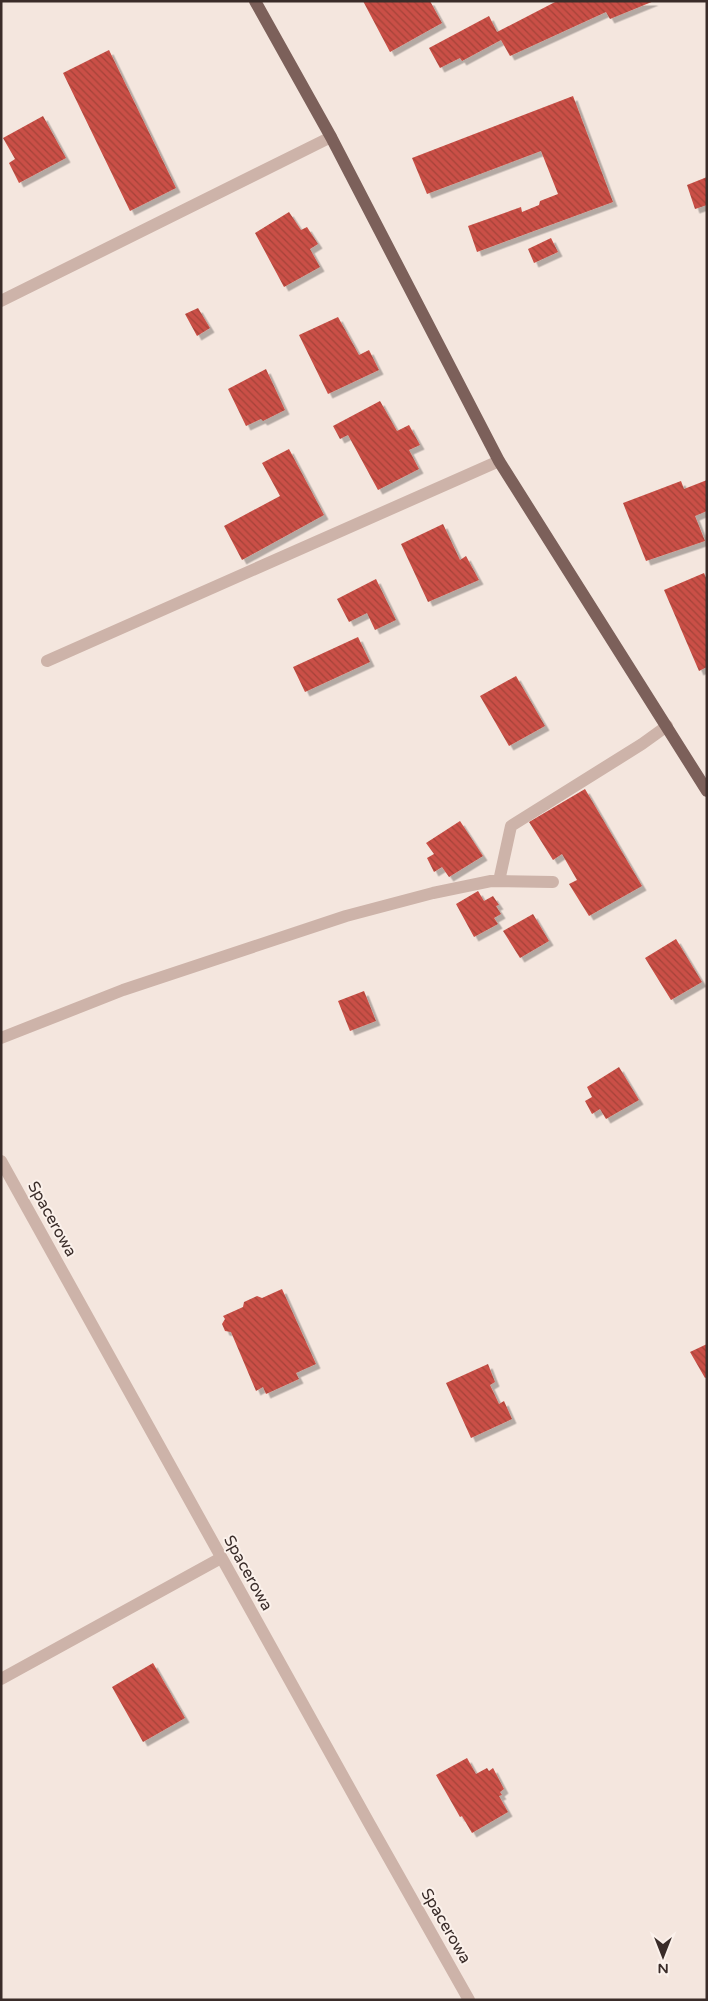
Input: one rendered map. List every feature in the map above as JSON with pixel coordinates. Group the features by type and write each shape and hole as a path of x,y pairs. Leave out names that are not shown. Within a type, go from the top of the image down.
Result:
{"main road":[{"path":"255,1 331,137 499,460 707,791"}],"street":[{"path":"1,301 331,137"},
{"path":"47,661 499,460"},
{"path":"499,881 511,826 667,726"},
{"path":"1,1038 123,990 346,916 433,893 499,881 554,882"},
{"name":"Spacerowa","path":"1,1161 469,2000"},
{"path":"1,1679 221,1558"}],"building":[{"path":"363,1 430,1 442,23 390,52"},
{"path":"557,1 654,1 610,19 606,12 510,56 501,40 462,61 460,58 440,68 429,48 489,16 497,32"},
{"path":"109,50 176,188 130,211 63,73"},
{"path":"573,96 613,202 477,252 468,226 521,207 522,212 539,205 540,201 558,194 541,151 427,194 412,158"},
{"path":"43,116 66,158 19,183 9,163 15,159 3,138"},
{"path":"707,177 707,205 695,209 687,185"},
{"path":"289,212 301,230 307,227 318,244 310,249 320,267 284,287 255,233"},
{"path":"551,238 558,252 534,263 528,249"},
{"path":"198,308 210,328 197,336 185,314"},
{"path":"338,317 359,355 369,350 379,370 328,394 299,335"},
{"path":"266,369 285,410 263,421 261,419 246,426 228,389"},
{"path":"380,401 397,431 409,425 420,445 409,450 419,469 378,490 348,435 340,439 333,426"},
{"path":"289,449 324,515 242,560 224,526 280,496 262,463"},
{"path":"707,480 707,511 695,516 705,541 646,561 623,503 681,481 684,489"},
{"path":"443,524 460,560 466,556 479,580 428,602 401,544"},
{"path":"704,573 707,580 707,667 699,671 664,590"},
{"path":"376,579 396,620 375,630 367,613 349,622 337,599"},
{"path":"358,637 370,662 305,692 293,667"},
{"path":"516,676 545,726 509,746 480,696"},
{"path":"585,789 642,886 589,916 569,884 577,880 562,854 553,860 529,822"},
{"path":"460,821 483,856 449,877 442,867 434,872 427,858 434,854 426,843"},
{"path":"478,891 484,901 493,896 499,905 496,906 501,914 494,918 498,924 474,937 456,904"},
{"path":"533,914 549,941 520,958 503,931"},
{"path":"676,939 702,982 671,1000 645,958"},
{"path":"364,991 376,1021 350,1031 338,1001"},
{"path":"619,1067 639,1100 606,1119 600,1109 592,1114 585,1101 592,1097 587,1087"},
{"path":"282,1289 316,1364 296,1373 299,1379 266,1394 263,1387 256,1391 231,1332 225,1331 222,1324 225,1319 223,1316 243,1307 244,1302 257,1296 262,1298"},
{"path":"707,1344 707,1377 705,1378 690,1352"},
{"path":"488,1364 495,1382 490,1385 499,1404 504,1401 512,1419 471,1438 446,1383"},
{"path":"153,1663 185,1718 143,1742 112,1687"},
{"path":"467,1758 476,1774 487,1768 489,1771 493,1768 504,1789 500,1792 502,1795 499,1796 508,1812 472,1833 462,1816 460,1817 436,1775"}]}
